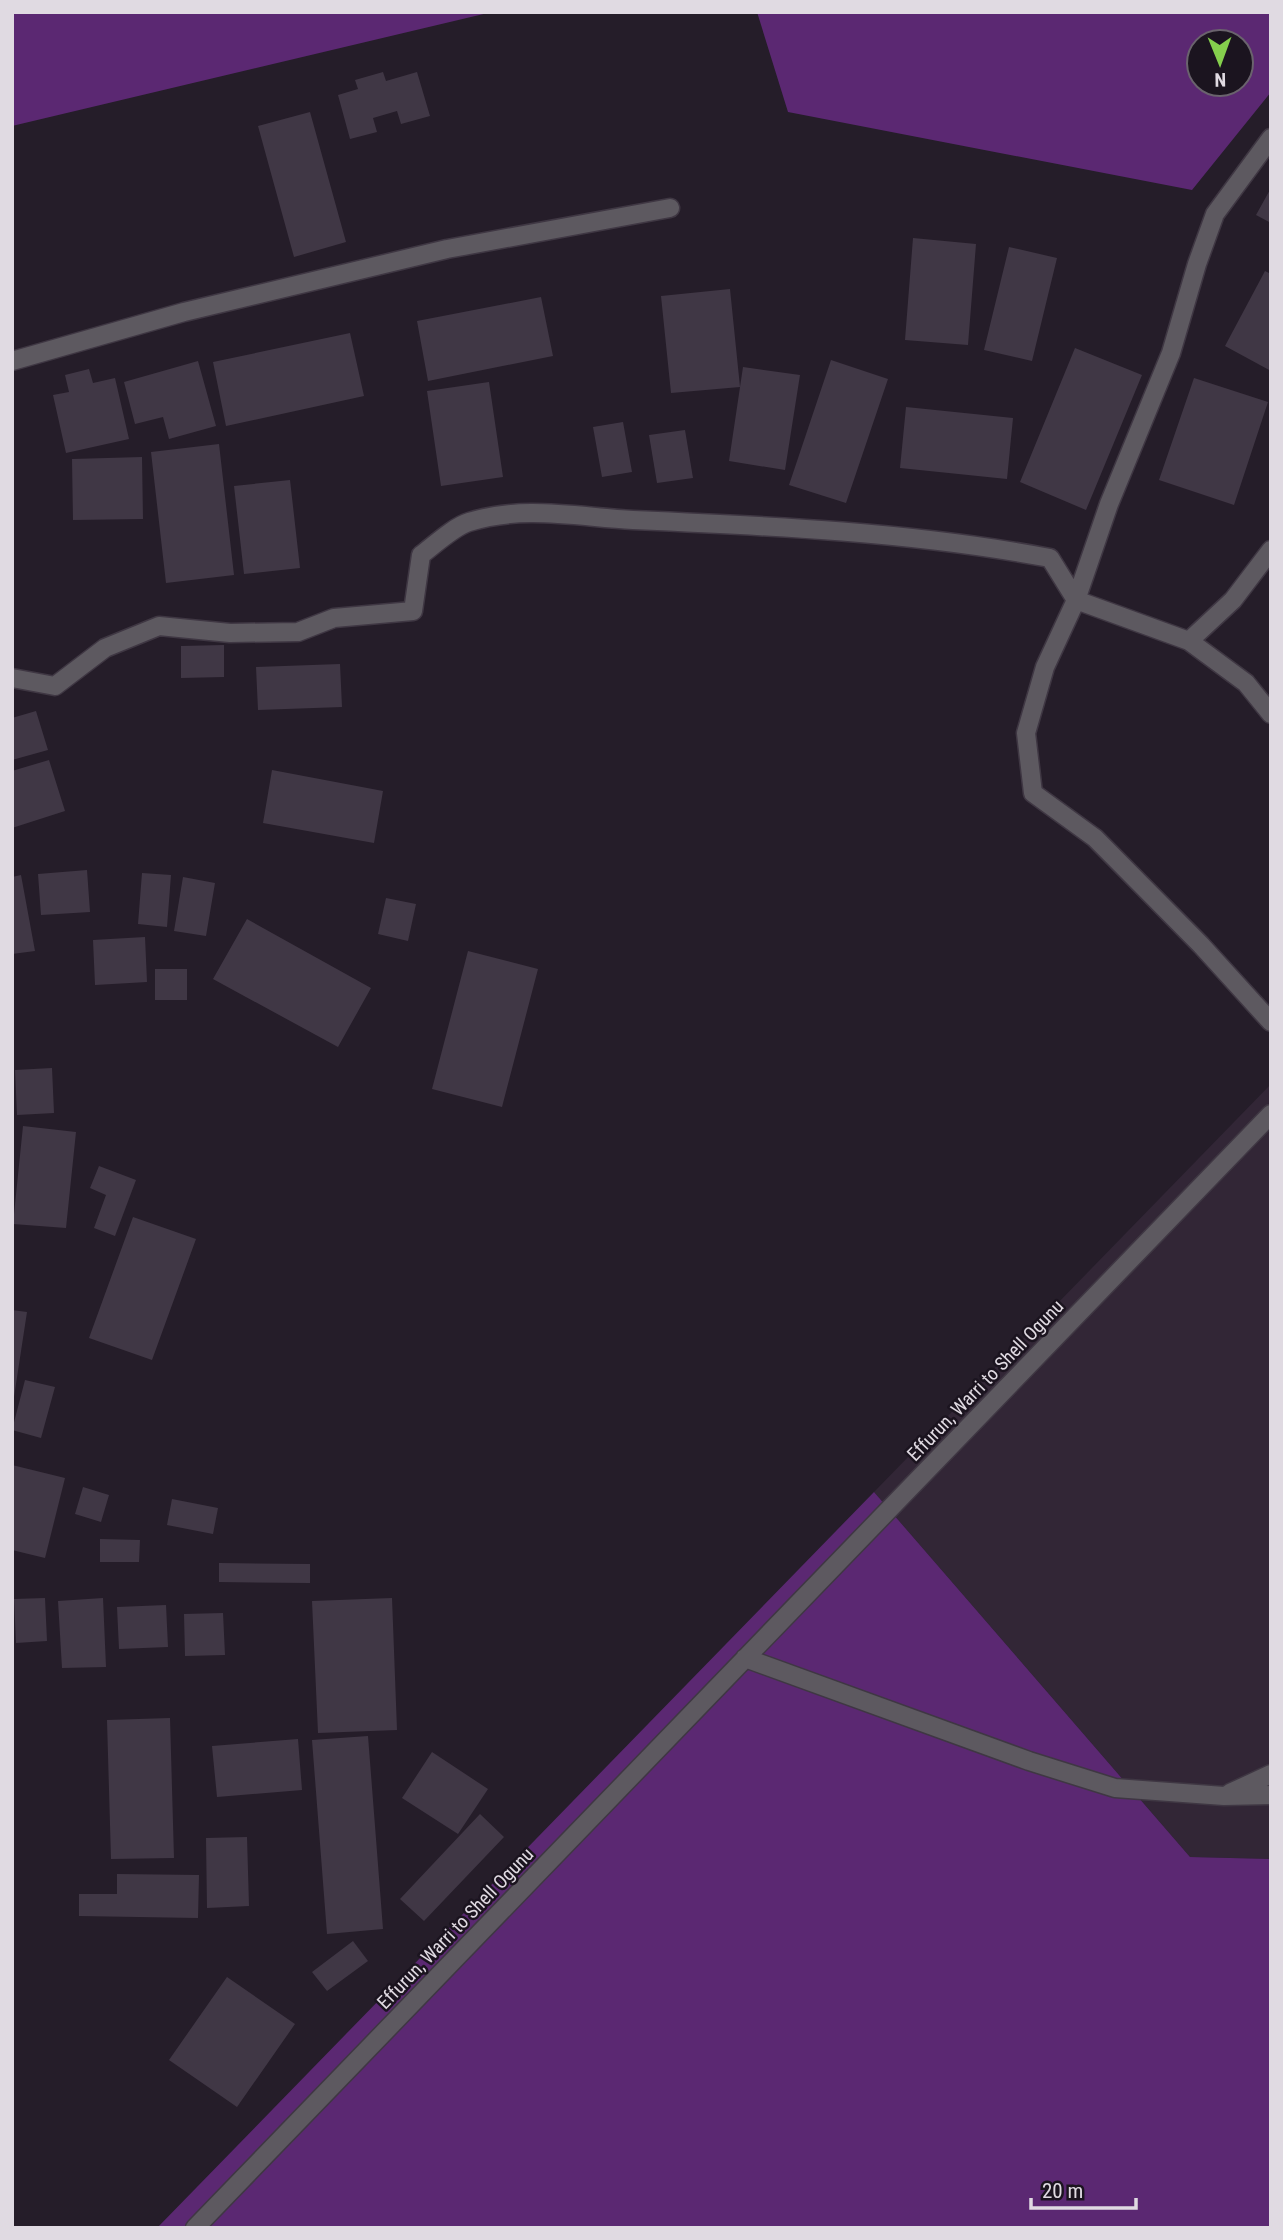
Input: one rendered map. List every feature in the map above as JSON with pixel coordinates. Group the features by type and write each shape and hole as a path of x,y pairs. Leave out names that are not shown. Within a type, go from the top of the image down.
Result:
{"street":[{"path":"1271,138 1215,214 1171,353 1110,504 1076,600 1045,667 1026,733 1033,793 1095,838 1201,945 1271,1022"},
{"path":"12,361 184,312 447,249 670,208"},
{"path":"12,678 55,686 105,648 159,626 229,633 298,632 334,618 413,611 421,555 467,522 533,511 629,519 859,531 981,545 1050,558 1076,600 1189,641 1246,684 1271,714"},
{"path":"1189,641 1233,600 1271,550"},
{"name":"Effurun, Warri to Shell Ogunu","path":"195,2228 1271,1114"},
{"path":"745,1658 1115,1788 1224,1796 1271,1795"},
{"path":"1224,1796 1271,1774"}],"shaded area":[{"path":"12,12 492,12 12,126"},
{"path":"757,12 1271,12 1271,92 1192,190 788,112"},
{"path":"1271,1084 1271,1859 1190,1857 874,1492"},
{"path":"874,1492 1190,1857 1271,1859 1271,2228 157,2228"}],"building":[{"path":"383,72 386,81 417,72 430,116 401,124 397,111 373,118 377,132 350,139 338,95 358,89 355,80"},
{"path":"310,112 346,242 294,257 258,126"},
{"path":"1271,188 1271,223 1256,215"},
{"path":"913,238 976,244 968,345 905,340"},
{"path":"1009,247 1057,258 1032,361 984,350"},
{"path":"1265,271 1271,274 1271,371 1225,346"},
{"path":"730,289 740,387 671,393 661,296"},
{"path":"541,297 553,356 428,381 417,321"},
{"path":"350,333 364,396 226,426 213,362"},
{"path":"1075,348 1142,375 1086,510 1020,482"},
{"path":"831,360 888,379 846,503 789,485"},
{"path":"198,361 216,426 169,439 163,417 135,424 124,382"},
{"path":"743,367 800,375 785,470 729,461"},
{"path":"89,369 93,383 115,378 129,439 66,453 53,395 69,392 65,375"},
{"path":"1194,378 1268,402 1234,505 1159,480"},
{"path":"489,382 503,477 441,486 427,391"},
{"path":"906,407 1013,418 1007,479 900,468"},
{"path":"623,422 632,472 602,477 593,427"},
{"path":"685,430 693,478 657,483 649,435"},
{"path":"219,444 234,575 166,583 151,452"},
{"path":"142,457 143,519 73,520 72,459"},
{"path":"290,480 300,568 244,574 234,486"},
{"path":"224,645 224,677 181,678 181,646"},
{"path":"340,664 342,707 258,710 256,667"},
{"path":"36,711 48,750 12,760 12,718"},
{"path":"49,760 65,811 12,828 12,771"},
{"path":"272,770 383,791 374,843 263,823"},
{"path":"87,870 90,912 41,915 38,874"},
{"path":"142,873 171,875 167,927 138,924"},
{"path":"21,875 35,951 12,954 12,877"},
{"path":"183,877 215,883 206,936 174,931"},
{"path":"386,898 416,904 408,941 378,934"},
{"path":"247,919 371,988 338,1047 213,979"},
{"path":"145,937 147,982 95,985 93,940"},
{"path":"468,951 538,969 502,1107 432,1089"},
{"path":"155,969 187,969 187,1000 155,1000"},
{"path":"52,1068 54,1113 17,1115 15,1070"},
{"path":"23,1126 76,1132 66,1228 13,1224"},
{"path":"99,1166 136,1180 115,1236 94,1228 106,1195 90,1188"},
{"path":"133,1217 196,1239 152,1360 89,1338"},
{"path":"12,1310 27,1312 14,1397 12,1397"},
{"path":"25,1380 55,1387 41,1438 12,1430"},
{"path":"12,1465 65,1478 45,1558 12,1550"},
{"path":"83,1487 109,1495 101,1522 75,1514"},
{"path":"172,1499 218,1508 213,1534 167,1525"},
{"path":"100,1539 140,1540 139,1562 100,1562"},
{"path":"219,1563 310,1564 310,1583 219,1582"},
{"path":"45,1598 47,1641 16,1643 14,1599"},
{"path":"103,1598 106,1667 62,1668 58,1601"},
{"path":"392,1598 397,1730 318,1733 312,1601"},
{"path":"166,1605 168,1647 119,1649 117,1607"},
{"path":"223,1613 225,1655 185,1656 184,1614"},
{"path":"170,1718 174,1858 111,1859 107,1720"},
{"path":"368,1736 383,1929 327,1934 312,1740"},
{"path":"298,1739 302,1790 217,1797 212,1746"},
{"path":"432,1752 488,1789 458,1834 402,1798"},
{"path":"480,1814 504,1837 424,1921 400,1899"},
{"path":"247,1837 249,1906 207,1908 206,1838"},
{"path":"117,1874 199,1875 198,1918 79,1916 79,1894 117,1894"},
{"path":"353,1941 368,1961 327,1991 312,1972"},
{"path":"227,1977 295,2024 237,2107 169,2060"}]}
